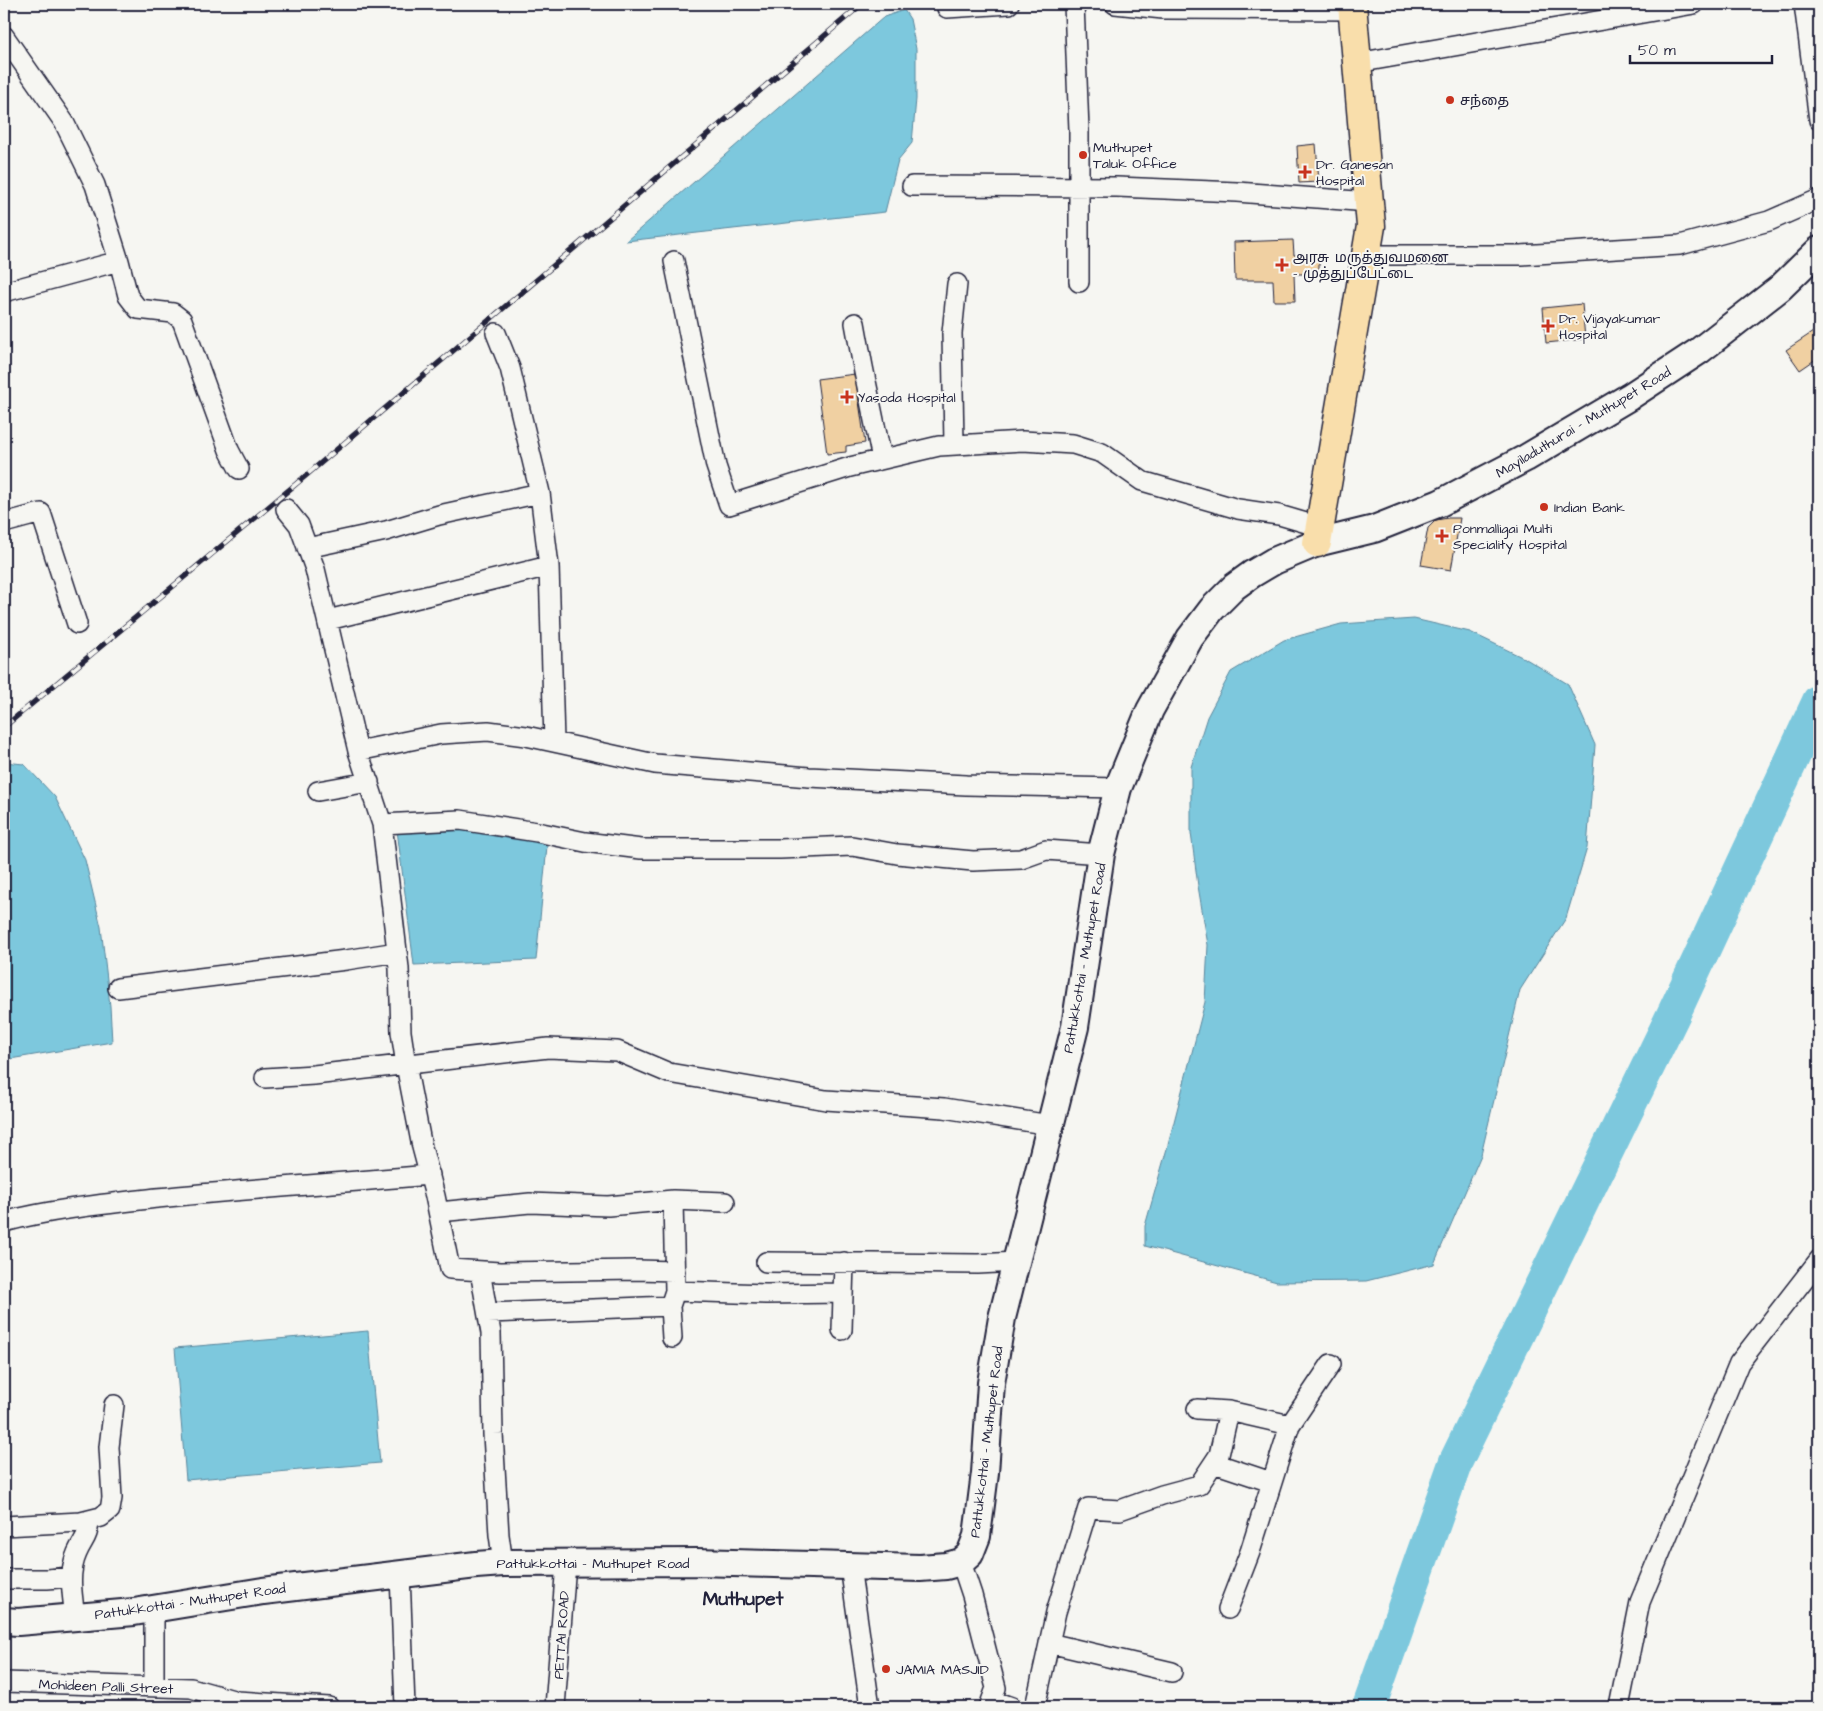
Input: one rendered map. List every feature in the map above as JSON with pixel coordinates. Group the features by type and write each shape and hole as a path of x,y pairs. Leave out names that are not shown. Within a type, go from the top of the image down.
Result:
{"main road":[{"path":"1319,535 1371,226 1352,7"},
{"name":"Mayiladuthurai - Muthupet Road","path":"1319,535 1374,529 1440,503 1526,458 1628,397 1698,351 1780,288 1819,250"},
{"name":"Pattukkottai - Muthupet Road","path":"4,1621 18,1622 154,1609 262,1591 502,1563 696,1562 920,1568 946,1566 961,1562 970,1554 977,1536 985,1473 991,1383 1002,1318 1075,1027 1101,854 1118,788 1150,710 1190,638 1212,609 1234,587 1252,574 1319,535"}],"street":[{"path":"946,8 1009,4"},
{"path":"1074,4 1079,130 1079,282"},
{"path":"1115,4 1163,9 1352,7"},
{"path":"1357,63 1694,4"},
{"path":"1804,4 1819,120"},
{"path":"4,36 64,122 95,185 119,260 128,296 138,310 173,313 182,320 229,450 239,469"},
{"path":"912,186 1079,186 1238,192 1369,202"},
{"path":"1366,255 1521,255 1680,245 1768,221 1819,199"},
{"path":"4,292 119,260"},
{"path":"674,261 716,466 729,505 850,467 939,446 1023,441 1072,444 1102,453 1142,481 1238,509 1279,515 1319,535"},
{"path":"954,445 952,333 957,284"},
{"path":"855,322 882,459"},
{"path":"496,333 512,376 540,493 549,566 554,742"},
{"path":"307,548 386,531 439,515 540,493"},
{"path":"286,509 299,525 315,569 358,751 382,824 397,952 401,1032 406,1066 422,1147 439,1212 450,1269 500,1272 674,1271"},
{"path":"4,523 41,513 77,624"},
{"path":"328,620 549,566"},
{"path":"358,751 441,734 488,731 526,736 654,764 799,777 966,786 1118,788"},
{"path":"318,791 368,782"},
{"path":"382,824 460,820 641,850 780,849 852,846 897,854 973,861 1021,859 1046,850 1101,854"},
{"path":"118,988 397,952"},
{"path":"265,1078 314,1076 548,1048 617,1051 668,1073 816,1099 944,1108 1050,1125"},
{"path":"4,1222 52,1211 97,1204 221,1192 430,1176"},
{"path":"439,1212 530,1203 608,1206 673,1200 725,1202"},
{"path":"672,1338 674,1271 673,1200"},
{"path":"1619,1707 1640,1602 1739,1363 1819,1260"},
{"path":"766,1262 978,1264 1016,1262"},
{"path":"842,1330 844,1262"},
{"path":"480,1271 491,1333 493,1434 502,1563"},
{"path":"488,1313 673,1299 766,1294 843,1293"},
{"path":"1228,1609 1250,1552 1290,1425 1331,1364"},
{"path":"4,1526 57,1524 89,1520 101,1517 110,1510 112,1498 110,1447 114,1405"},
{"path":"1197,1409 1229,1411 1290,1425"},
{"path":"1035,1707 1056,1612 1088,1508 1120,1510 1162,1495 1199,1485 1219,1454 1229,1411"},
{"path":"1214,1463 1272,1482"},
{"path":"75,1616 70,1577 77,1553 88,1534 89,1520"},
{"path":"961,1562 972,1595 996,1688 991,1703 1012,1707"},
{"name":"PETTAI ROAD","path":"555,1707 566,1563"},
{"path":"850,1566 870,1707"},
{"path":"400,1574 405,1707"},
{"path":"4,1579 70,1577"},
{"path":"154,1609 154,1687"},
{"path":"1049,1643 1172,1672"},
{"name":"Mohideen Palli Street","path":"4,1682 191,1688 237,1704 329,1707"}],"water":[{"path":"904,10 910,19 916,49 916,99 912,143 898,160 885,212 626,241 884,17"},
{"path":"1414,619 1470,632 1526,659 1568,684 1595,745 1587,848 1566,918 1520,990 1481,1155 1434,1264 1366,1281 1277,1282 1145,1246 1145,1226 1205,1002 1208,945 1191,833 1191,767 1207,717 1231,672 1284,640 1341,624"},
{"path":"4,762 24,764 55,797 85,860 101,927 112,1042 4,1060"},
{"path":"471,829 544,843 547,846 536,960 414,965 397,830"},
{"path":"368,1331 380,1463 186,1480 175,1348"}],"building":[{"path":"1316,144 1319,182 1299,183 1297,146"},
{"path":"1293,240 1294,255 1319,255 1319,274 1294,274 1295,301 1274,301 1273,280 1235,280 1234,242"},
{"path":"1582,304 1585,339 1546,343 1543,308"},
{"path":"1819,328 1819,357 1800,370 1786,350"},
{"path":"855,374 865,443 846,446 846,452 827,454 817,379"},
{"path":"1460,518 1451,570 1421,565 1428,528 1436,520"}],"waterway":[{"path":"1369,1707 1456,1461 1674,1013 1819,701"}],"railway":[{"path":"4,727 296,484 862,4"}],"place":[{"name":"சந்தை","path":"1450,100"},
{"name":"Muthupet Taluk Office","path":"1083,155"},
{"name":"Dr. Ganesan Hospital","path":"1305,172"},
{"name":"அரசு மருத்துவமனை - முத்துப்பேட்டை","path":"1282,265"},
{"name":"Dr. Vijayakumar Hospital","path":"1548,326"},
{"name":"Yasoda Hospital","path":"847,397"},
{"name":"Indian Bank","path":"1544,507"},
{"name":"Ponmalligai Multi Speciality Hospital","path":"1442,536"},
{"name":"JAMIA MASJID","path":"886,1669"}],"district":[{"name":"Muthupet","path":"743,1598"}]}
